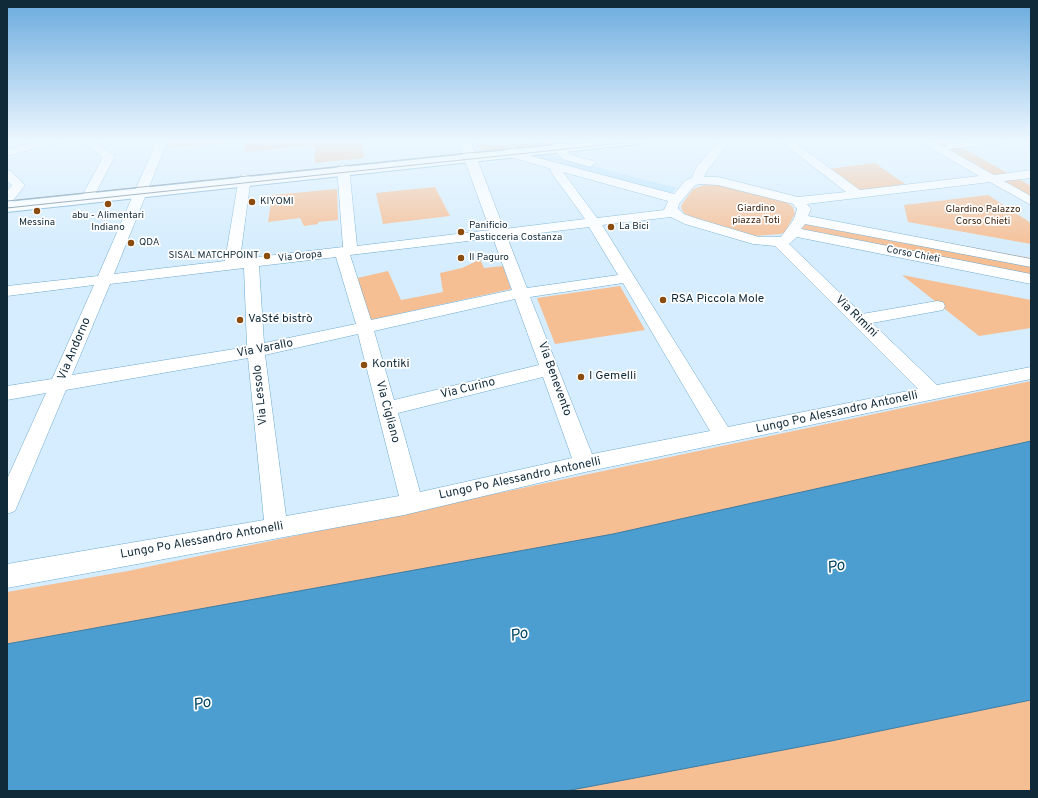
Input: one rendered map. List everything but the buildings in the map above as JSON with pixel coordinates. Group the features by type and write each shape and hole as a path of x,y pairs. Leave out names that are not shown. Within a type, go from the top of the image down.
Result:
{"main road":[{"path":"7,207 88,196 262,177"},
{"path":"7,201 88,196"}],"street":[{"path":"7,201 19,185 11,177"},
{"path":"88,196 98,177"},
{"name":"Via Andorno","path":"7,504 147,177"},
{"name":"Via Cigliano","path":"343,177 346,252 412,503"},
{"name":"Via Benevento","path":"477,177 586,464"},
{"path":"561,177 594,223 723,436"},
{"path":"592,177 676,199"},
{"path":"834,177 857,194"},
{"path":"798,201 804,209 797,225 786,240 779,242 758,241 690,222 674,213 672,210 676,199 690,184 698,180 718,181 798,201 1002,177"},
{"path":"1005,177 1031,191"},
{"path":"992,178 1031,201"},
{"name":"Via Lessolo","path":"245,179 242,263 256,351 276,527"},
{"path":"671,184 686,188"},
{"name":"Via Oropa","path":"7,291 674,213"},
{"name":"Corso Chieti","path":"797,225 1031,263"},
{"name":"Corso Chieti","path":"797,225 1031,279"},
{"name":"Via Rimini","path":"779,242 933,393"},
{"path":"522,293 628,278"},
{"name":"Via Varallo","path":"7,393 256,351 522,293"},
{"path":"859,320 937,306"},
{"name":"Via Curino","path":"387,409 550,369"},
{"name":"Lungo Po Alessandro Antonelli","path":"7,576 412,503 586,464 1031,373"}],"shaded area":[{"path":"598,177 635,177 677,188 667,197"}],"green space":[{"path":"838,177 895,177 905,184 856,191"},
{"path":"982,177 1015,177 1031,186 1031,205"},
{"name":"Giardino piazza Toti","path":"718,184 786,202 793,207 795,214 785,232 781,234 754,236 690,217 684,213 681,208 682,204 693,189 704,185"},
{"path":"435,187 450,216 383,224 376,193"},
{"path":"337,189 338,220 318,222 318,224 304,226 300,218 268,222 272,195"},
{"name":"GIardino Palazzo Corso Chieti","path":"988,195 1031,223 1031,244 908,222 904,205"},
{"path":"803,216 1031,258 1031,281 794,232"},
{"path":"478,255 484,268 503,266 511,289 366,321 353,279 388,271 401,300 443,292 440,273 462,268 475,262"},
{"path":"902,275 1031,300 1031,328 979,336"},
{"path":"620,286 645,330 555,344 537,298"},
{"path":"1031,381 1031,441 621,533 7,644 7,592 128,571"},
{"path":"1031,700 1031,791 566,791 831,741"}],"water":[{"name":"Po","path":"1031,441 1031,700 831,741 566,791 7,791 7,644 613,534"}],"tram line":[{"path":"7,201 235,177"},
{"path":"7,208 298,177"}],"place":[{"name":"KIYOMI","path":"252,202"},
{"name":"abu - Alimentari Indiano","path":"108,204"},
{"name":"Messina","path":"37,211"},
{"name":"La Bici","path":"611,227"},
{"name":"Panificio Pasticceria Costanza","path":"461,232"},
{"name":"QDA","path":"131,243"},
{"name":"SISAL MATCHPOINT","path":"267,256"},
{"name":"Il Paguro","path":"461,258"},
{"name":"RSA Piccola Mole","path":"663,300"},
{"name":"VaSté bistrò","path":"240,320"},
{"name":"Kontiki","path":"364,365"},
{"name":"I Gemelli","path":"581,377"}]}
